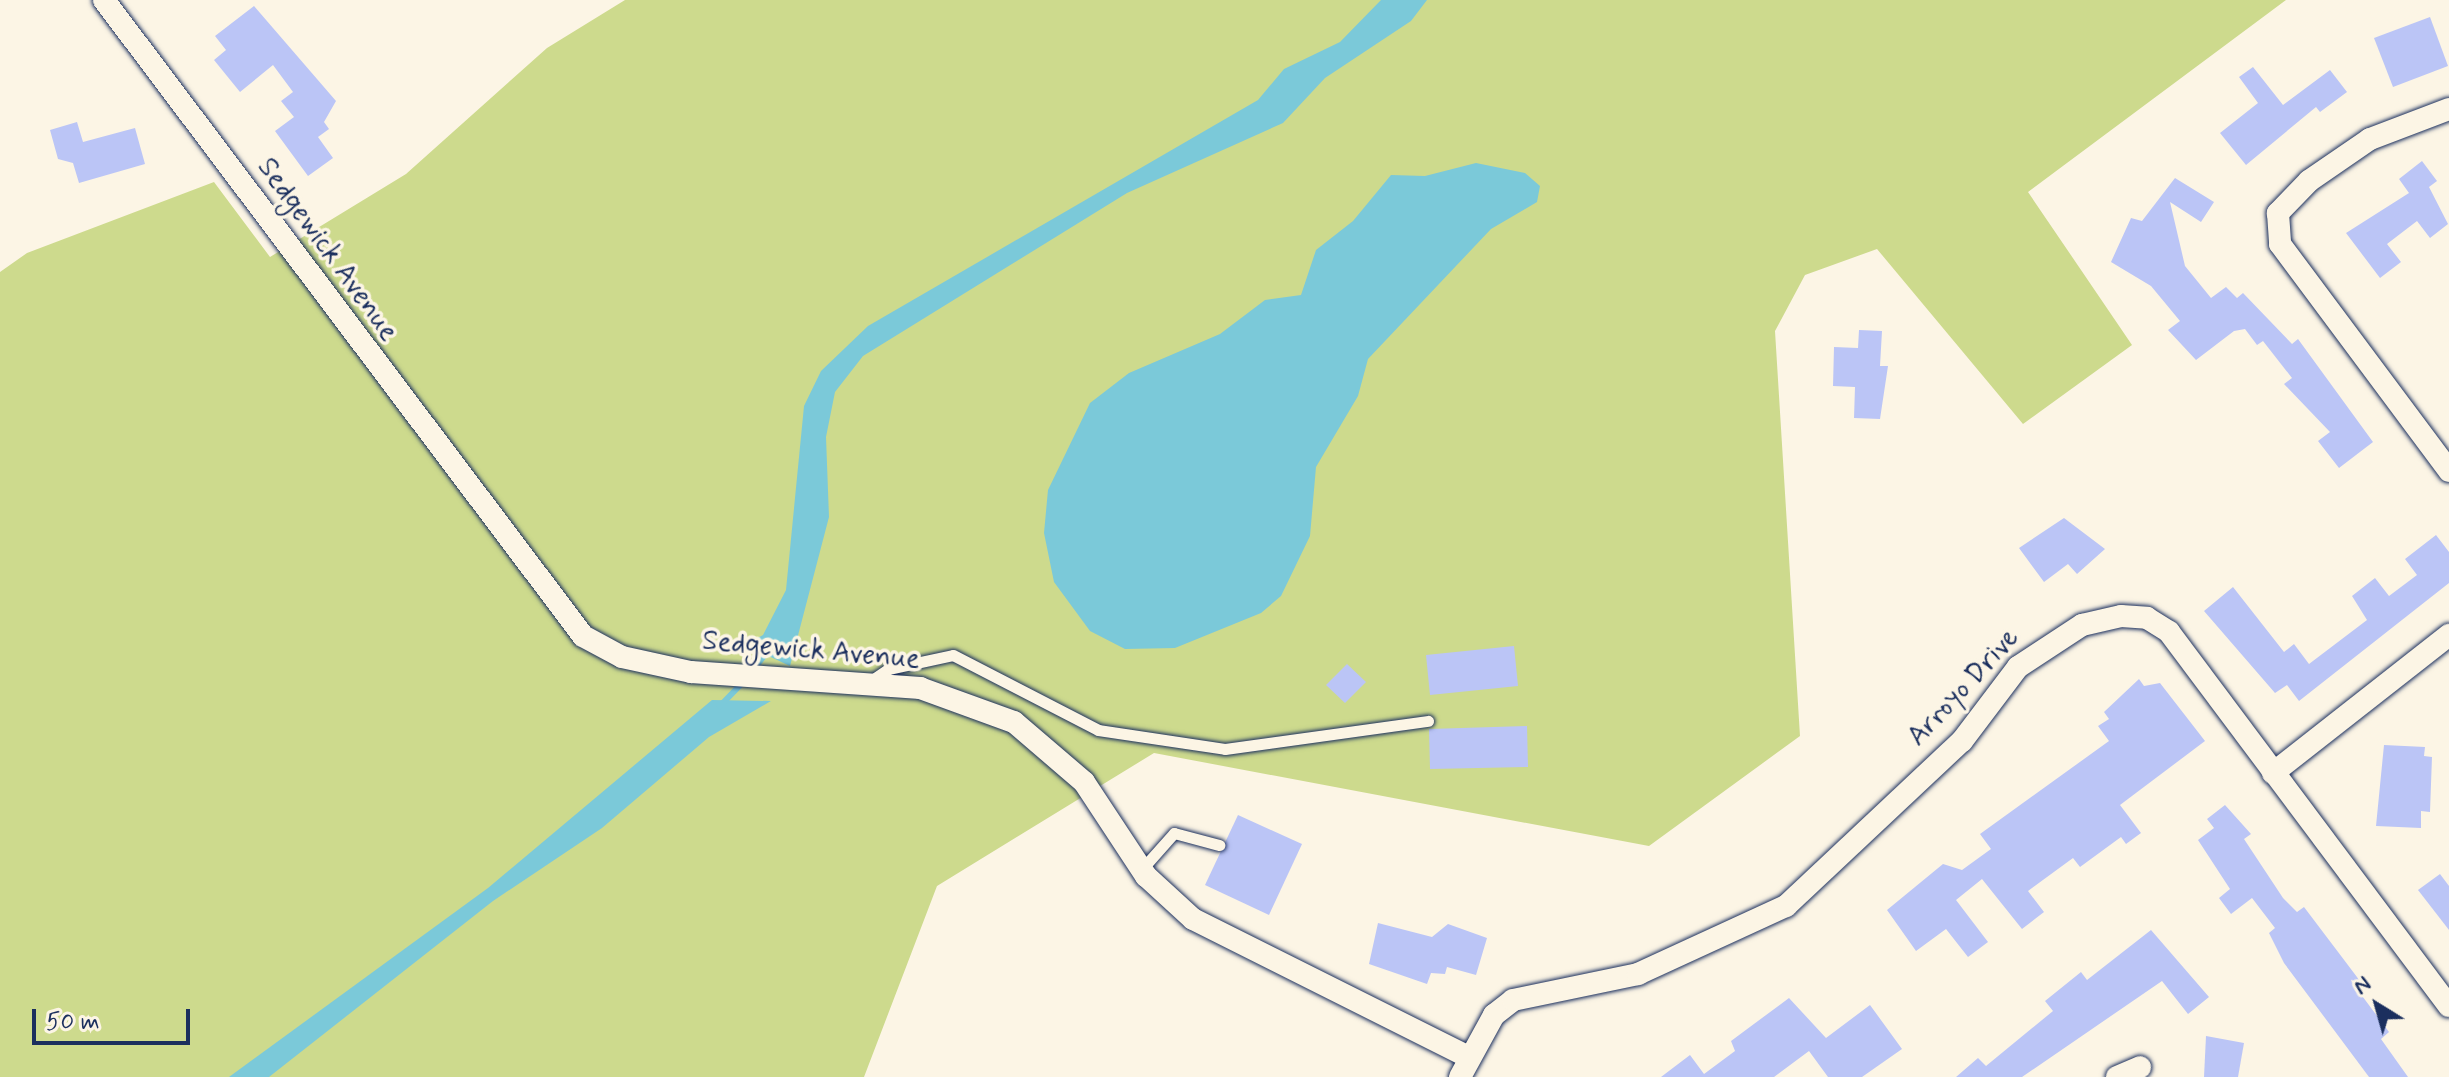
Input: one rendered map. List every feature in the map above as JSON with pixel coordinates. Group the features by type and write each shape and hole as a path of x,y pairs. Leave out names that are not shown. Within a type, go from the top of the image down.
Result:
{"street":[{"name":"Sedgewick Avenue","path":"104,0 575,628 622,657 759,681 868,683 920,688 1014,722 1084,782 1142,869 1193,919 1464,1067"},
{"path":"2449,109 2370,139 2309,181 2278,213 2280,244 2449,471"},
{"name":"Arroyo Drive","path":"1464,1067 1494,1015 1513,1000 1638,974 1786,906 1962,741 2018,667 2082,625 2147,618 2169,632 2446,998"},
{"path":"2273,773 2449,635"},
{"path":"2117,1077 2140,1067"}],"lane":[{"path":"868,683 888,669 953,655 1098,730 1225,749 1428,721"},
{"path":"1142,869 1174,833 1219,845"}],"green space":[{"path":"625,0 2286,0 2028,192 2132,345 2023,424 1877,249 1805,275 1775,331 1800,736 1649,846 1154,753 937,886 864,1077 0,1077 0,272 27,253 214,182 270,257 406,174 547,48"}],"water":[{"path":"1381,0 1427,0 1411,21 1325,78 1283,123 1127,193 863,356 835,392 826,437 829,517 790,666 745,645 763,635 786,590 804,406 821,371 868,326 1258,100 1284,69 1340,42"},
{"path":"1476,163 1525,173 1540,186 1537,202 1491,229 1368,359 1358,396 1316,467 1310,536 1281,596 1261,613 1175,648 1125,649 1090,631 1054,582 1044,533 1048,490 1090,403 1129,373 1220,334 1265,300 1301,295 1316,250 1353,221 1391,175 1425,176"},
{"path":"712,700 771,701 709,737 602,828 493,901 269,1077 229,1077 488,888"}],"building":[{"path":"254,6 336,101 324,122 329,129 318,137 333,158 308,176 275,131 294,117 281,101 293,92 273,65 240,92 214,60 226,50 215,36"},
{"path":"2430,17 2448,66 2393,87 2374,38"},
{"path":"2253,67 2283,105 2330,70 2347,92 2320,112 2316,107 2246,165 2220,133 2258,103 2239,77"},
{"path":"77,122 83,142 135,128 145,164 79,183 73,163 58,159 50,130"},
{"path":"2422,161 2437,181 2429,187 2448,224 2430,238 2417,221 2387,244 2401,262 2380,278 2346,233 2409,193 2399,179"},
{"path":"2175,178 2214,202 2201,222 2170,202 2185,266 2211,298 2226,287 2237,298 2243,293 2292,344 2298,339 2373,442 2339,468 2318,441 2330,432 2284,384 2292,378 2263,341 2257,345 2245,329 2234,331 2196,360 2168,330 2180,321 2151,286 2111,262 2131,218 2142,221"},
{"path":"1859,330 1882,331 1880,366 1888,366 1880,419 1854,418 1855,387 1833,386 1834,347 1858,348"},
{"path":"2064,518 2105,549 2077,574 2068,564 2044,582 2019,548"},
{"path":"2436,535 2449,552 2449,583 2299,701 2287,685 2275,693 2204,611 2233,587 2284,652 2294,644 2309,664 2367,620 2352,596 2375,578 2389,596 2417,575 2405,559"},
{"path":"1514,646 1518,686 1430,695 1426,655"},
{"path":"1347,664 1366,682 1345,703 1326,685"},
{"path":"2139,679 2144,686 2160,683 2205,741 2120,805 2141,833 2126,844 2121,837 2080,867 2073,858 2028,891 2044,912 2022,929 1982,879 1956,900 1988,942 1968,957 1946,929 1916,951 1887,910 1943,864 1962,870 1991,849 1980,834 2109,741 2098,726 2109,719 2104,712"},
{"path":"1527,726 1528,767 1430,769 1429,729"},
{"path":"2384,745 2425,747 2424,756 2432,757 2430,812 2421,811 2421,828 2376,826"},
{"path":"2225,805 2251,834 2244,839 2283,898 2297,912 2304,907 2360,981 2354,985 2389,1032 2381,1039 2408,1077 2369,1077 2284,963 2269,933 2275,928 2252,898 2231,914 2219,898 2230,889 2198,840 2214,828 2207,819"},
{"path":"1238,815 1302,844 1269,915 1205,885"},
{"path":"2440,874 2449,886 2449,930 2418,890"},
{"path":"1378,923 1432,937 1448,924 1487,938 1476,975 1447,967 1445,974 1431,973 1427,984 1369,964"},
{"path":"2151,930 2209,997 2188,1014 2162,981 2022,1077 1956,1077 1978,1058 1986,1066 2053,1011 2045,1001 2081,972 2087,980"},
{"path":"1789,998 1826,1038 1870,1005 1902,1049 1862,1077 1828,1077 1809,1051 1774,1077 1661,1077 1690,1055 1704,1074 1735,1051 1731,1041"},
{"path":"2206,1036 2244,1043 2238,1077 2204,1077"}],"waterway":[{"path":"753,670 770,648"},
{"path":"720,706 743,682"}]}
